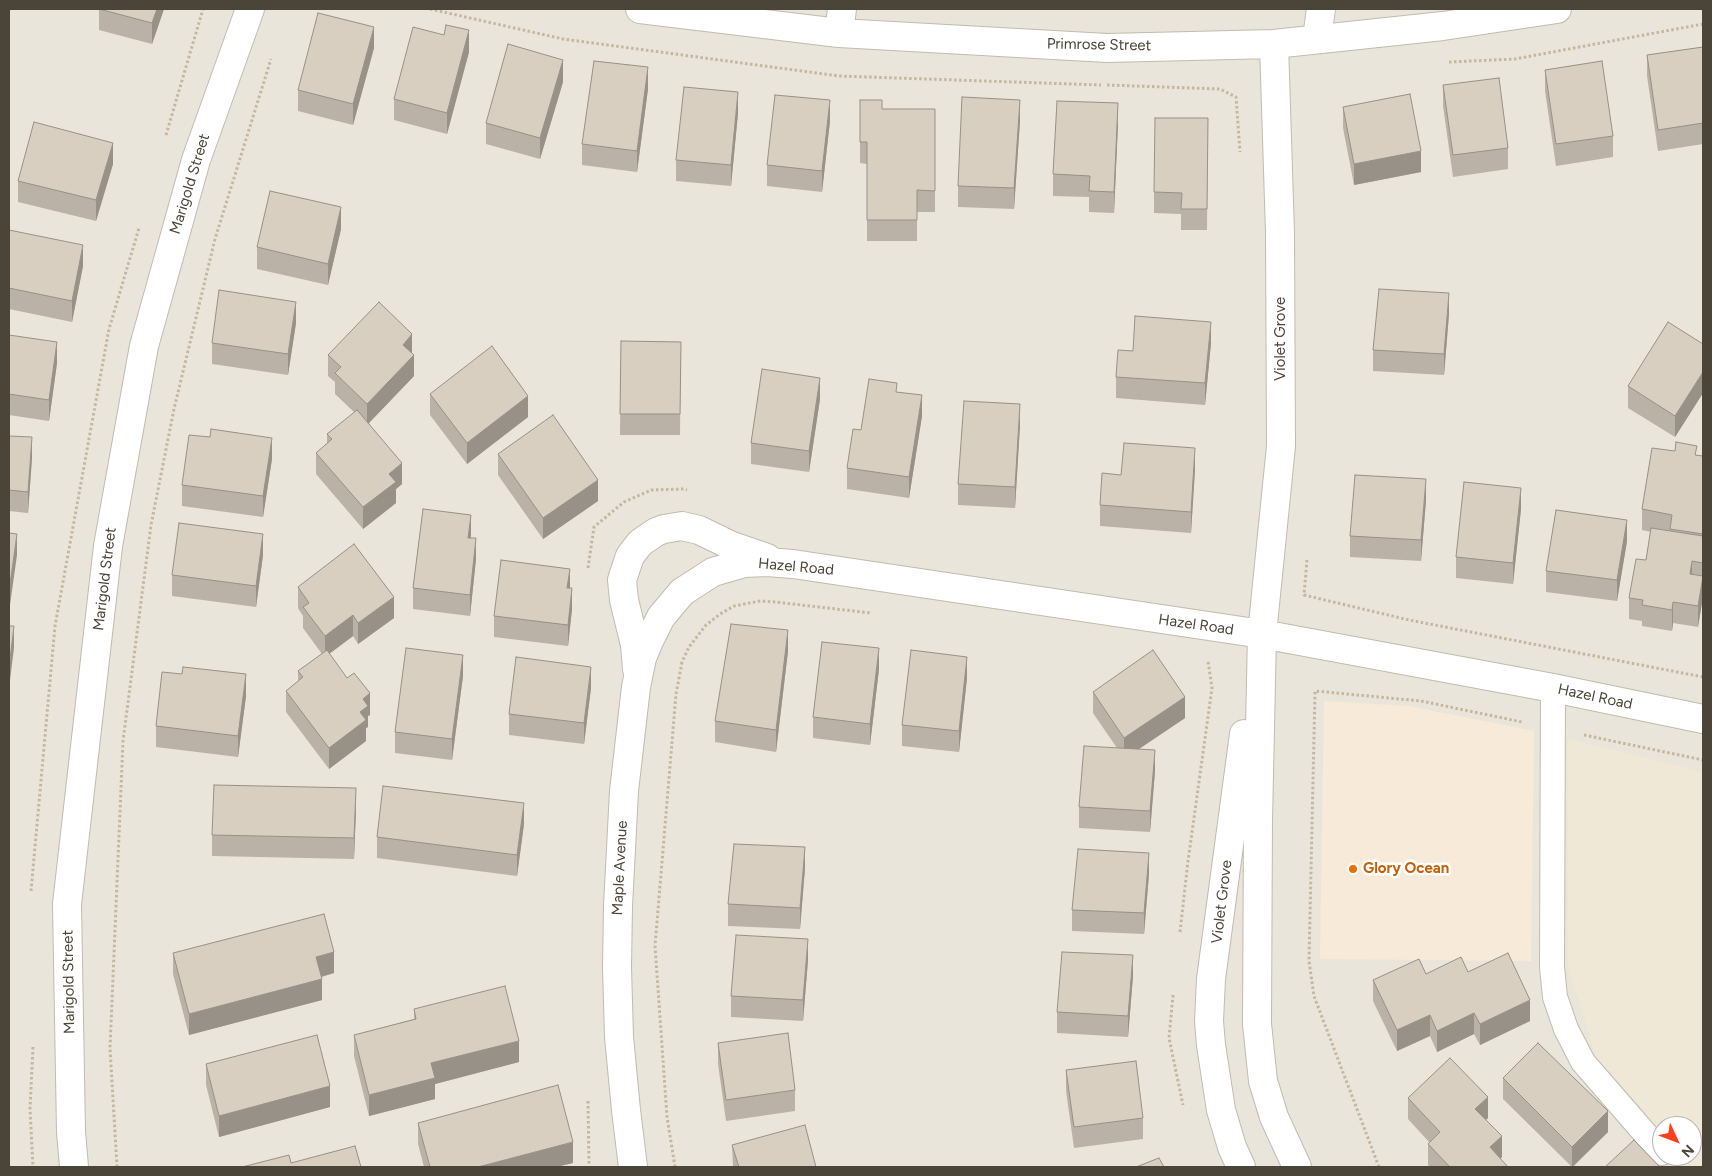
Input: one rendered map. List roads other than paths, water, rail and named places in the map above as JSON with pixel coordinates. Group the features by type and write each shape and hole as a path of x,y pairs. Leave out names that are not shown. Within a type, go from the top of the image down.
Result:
{"street":[{"name":"Marigold Street","path":"74,1167 71,1132 68,904 108,546 144,346 196,160 250,9"},
{"name":"Primrose Street","path":"640,9 841,21 1108,48 1274,44 1443,26 1558,9"},
{"path":"1317,38 1321,9"},
{"name":"Violet Grove","path":"1274,44 1280,233 1281,446 1262,634 1258,781 1257,1024 1263,1082 1274,1117 1297,1167"},
{"path":"638,678 622,580 630,556 644,540 664,529 682,526 690,527 751,554 781,563"},
{"name":"Hazel Road","path":"691,586 713,572 734,565 767,562 781,563 1262,634 1553,688 1703,719"},
{"name":"Maple Avenue","path":"633,1167 619,1037 617,967 624,791 642,658 656,625 675,599 691,586"},
{"name":"Violet Grove","path":"1241,1167 1232,1147 1221,1110 1209,1021 1211,979 1232,819 1248,709 1262,634"}],"lane":[{"path":"1553,688 1552,967 1557,1005 1572,1044 1583,1062 1652,1141"}],"place":[{"name":"Glory Ocean","path":"1353,869"}]}
